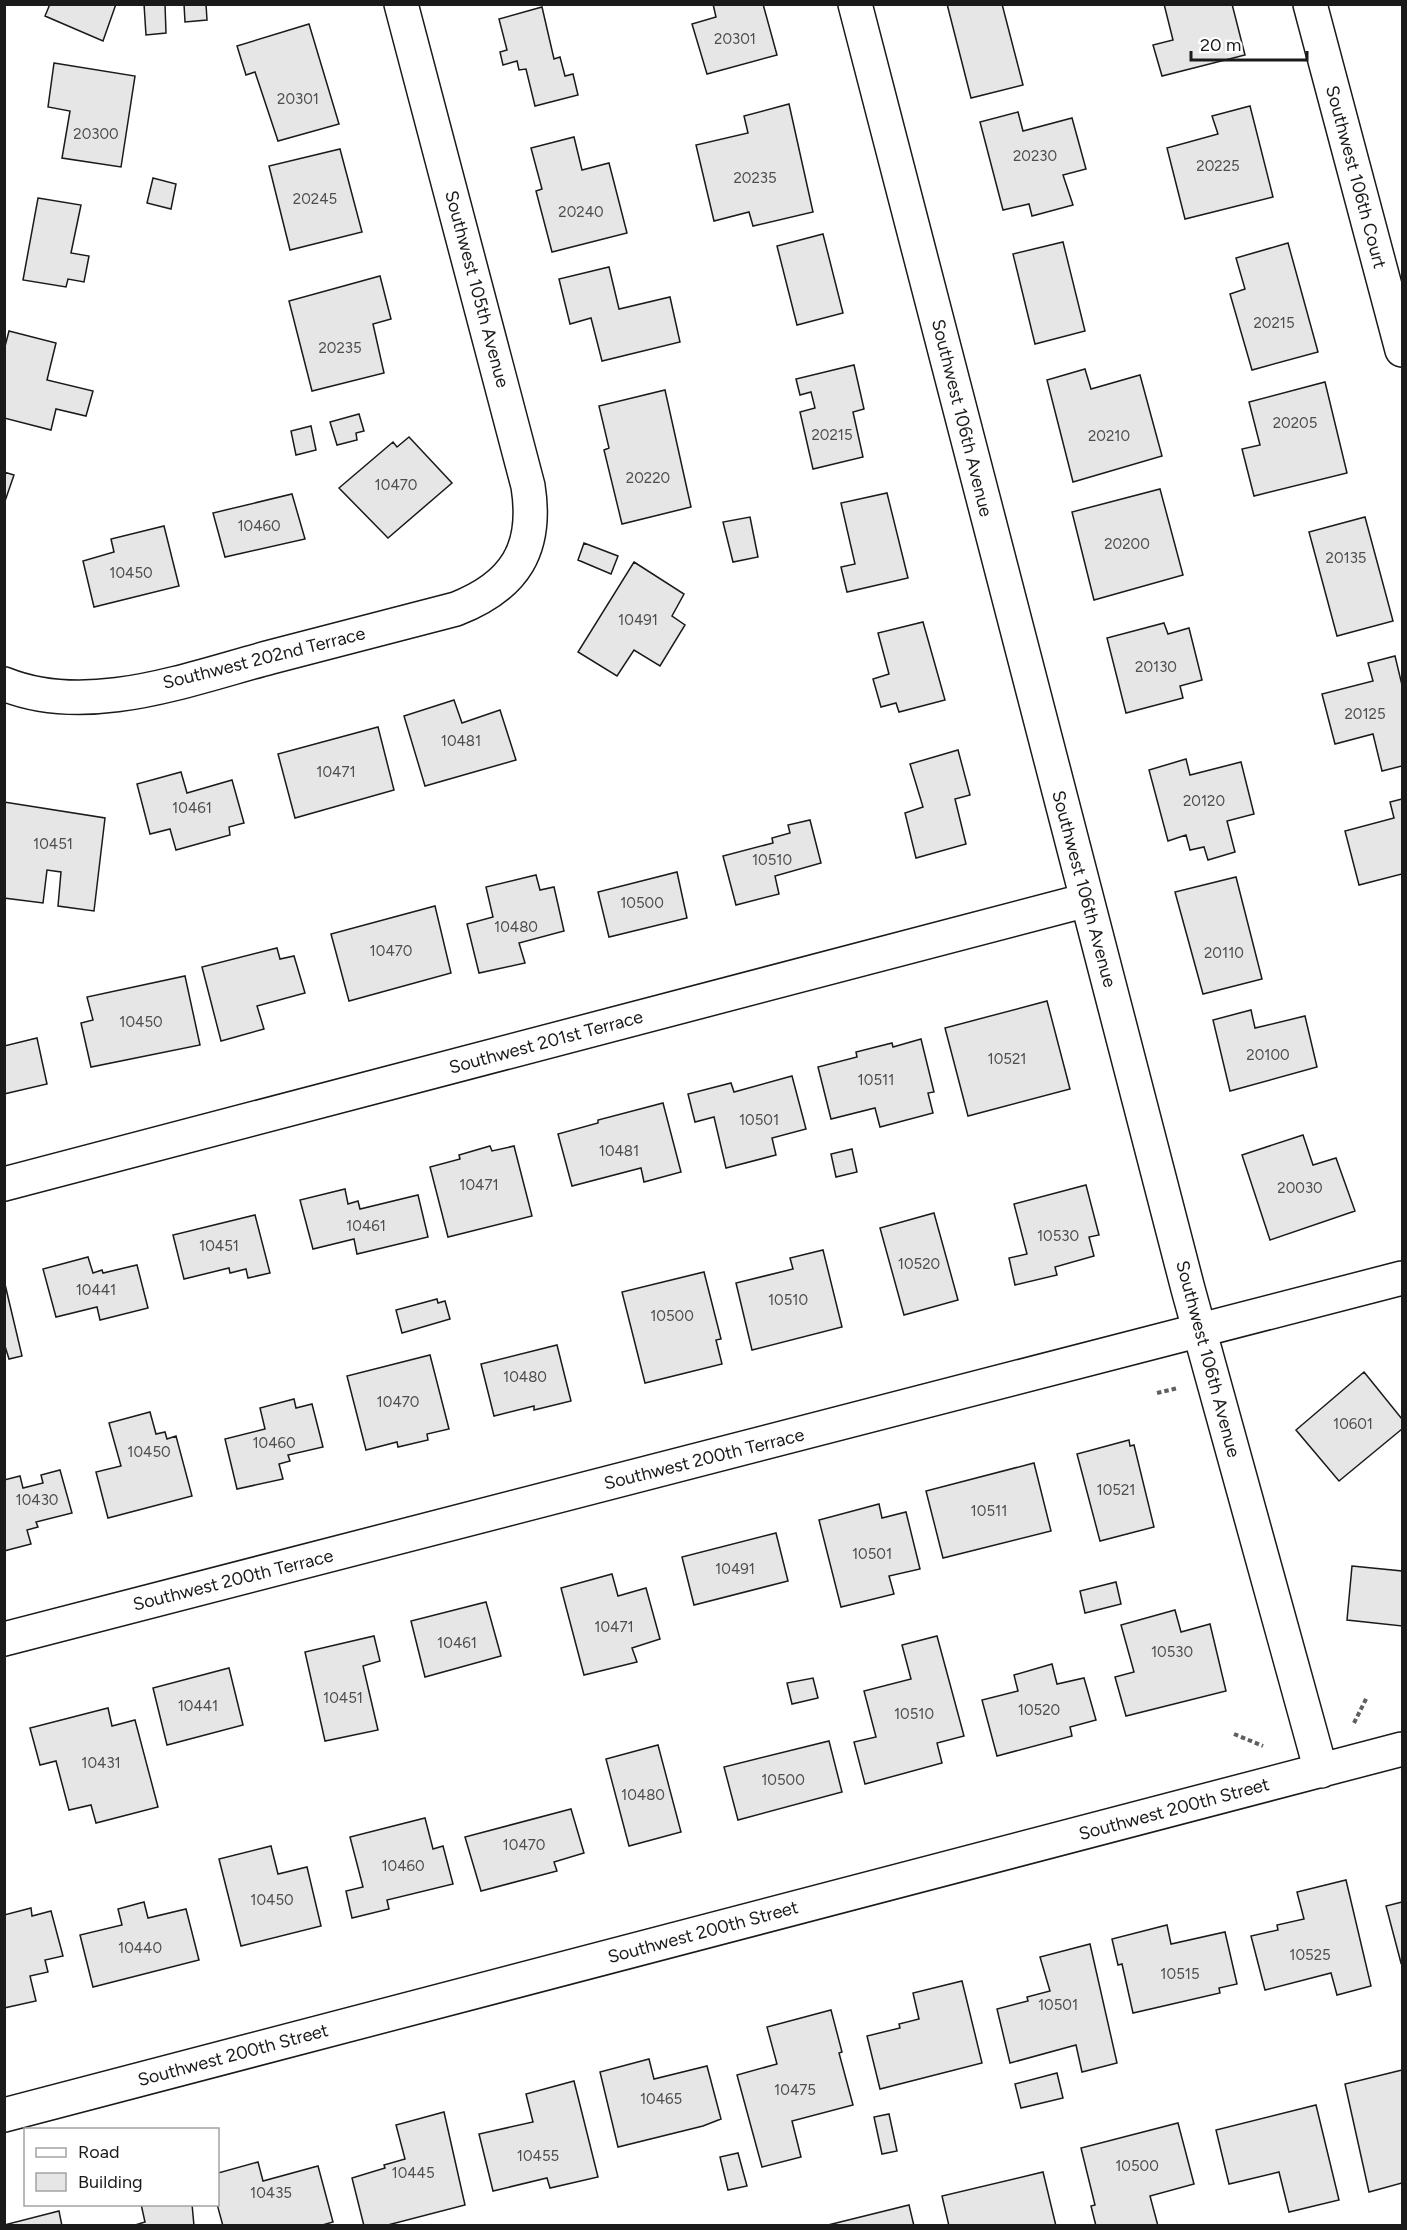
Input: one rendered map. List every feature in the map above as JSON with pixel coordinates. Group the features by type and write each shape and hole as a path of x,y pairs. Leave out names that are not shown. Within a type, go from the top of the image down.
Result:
{"street":[{"name":"Southwest 105th Avenue","path":"401,4 528,486 531,509 530,535 523,555 512,572"},
{"name":"Southwest 106th Avenue","path":"855,4 1199,1330 1321,1771"},
{"name":"Southwest 106th Court","path":"1310,4 1402,350"},
{"name":"Southwest 202nd Terrace","path":"4,684 40,694 67,697 96,697 147,688 456,609 486,595 512,572"},
{"name":"Southwest 201st Terrace","path":"4,1184 1087,900"},
{"name":"Southwest 200th Terrace","path":"4,1639 1402,1278"},
{"name":"Southwest 200th Street","path":"4,2115 1402,1749"}],"path":[{"path":"1157,1393 1178,1388"},
{"path":"1352,1726 1367,1697"},
{"path":"1234,1734 1267,1748"}],"building":[{"path":"50,4 116,4 103,41 45,16"},
{"path":"144,4 165,4 166,33 146,35"},
{"path":"184,4 206,4 207,20 185,22"},
{"path":"713,4 763,4 777,55 707,74 692,24 716,17"},
{"path":"947,4 1002,4 1023,85 971,98"},
{"path":"1164,4 1232,4 1245,55 1162,76 1153,45 1173,40"},
{"path":"542,7 554,59 560,57 565,76 573,74 578,95 535,106 526,69 519,70 517,61 503,65 500,52 507,50 499,19"},
{"path":"309,24 339,124 278,141 255,72 246,75 237,46"},
{"path":"54,63 135,76 121,167 62,158 70,111 48,107"},
{"path":"789,104 813,212 753,226 749,212 714,221 696,145 748,133 744,116"},
{"path":"1250,106 1273,197 1185,219 1167,148 1218,134 1212,116"},
{"path":"1018,112 1023,131 1072,118 1086,169 1063,175 1073,205 1032,216 1029,204 1003,210 980,122"},
{"path":"574,137 582,170 609,163 627,233 552,252 536,191 542,189 531,148"},
{"path":"340,149 362,232 290,250 269,166"},
{"path":"153,178 176,184 171,209 147,203"},
{"path":"38,198 81,205 71,253 89,256 84,282 68,279 66,287 23,280"},
{"path":"823,234 843,313 797,325 777,246"},
{"path":"1063,242 1085,331 1035,344 1013,254"},
{"path":"1288,243 1318,352 1252,370 1230,294 1245,289 1236,258"},
{"path":"609,267 619,309 670,297 680,342 602,361 591,318 570,324 559,279"},
{"path":"380,276 391,319 373,324 384,373 312,391 289,301"},
{"path":"9,331 56,343 47,380 93,391 86,416 56,409 51,430 4,418 4,350"},
{"path":"854,365 864,409 853,412 863,457 813,469 800,412 815,408 811,392 800,395 796,379"},
{"path":"1085,369 1091,389 1140,375 1162,456 1073,482 1047,380"},
{"path":"1325,382 1347,473 1254,496 1242,449 1260,445 1249,402"},
{"path":"665,390 691,507 622,524 604,450 609,448 599,406"},
{"path":"359,414 364,431 356,433 357,440 337,445 330,422"},
{"path":"311,426 316,450 296,455 291,431"},
{"path":"409,437 452,483 388,538 339,488 393,442 397,447"},
{"path":"4,472 14,475 4,504"},
{"path":"1160,489 1183,575 1094,600 1072,512"},
{"path":"887,493 908,578 847,592 841,567 855,564 841,503"},
{"path":"292,494 305,539 225,557 213,513"},
{"path":"750,517 758,557 733,562 723,522"},
{"path":"1365,517 1393,621 1337,636 1309,532"},
{"path":"164,526 179,586 94,607 83,561 114,552 111,539"},
{"path":"584,543 618,556 611,574 578,560"},
{"path":"634,562 684,594 672,616 685,625 660,666 634,650 617,676 578,652"},
{"path":"923,622 945,700 899,712 896,703 881,707 873,679 889,674 878,633"},
{"path":"1164,623 1168,634 1189,628 1202,680 1180,686 1183,698 1126,713 1107,638"},
{"path":"1395,656 1402,685 1402,766 1382,771 1373,734 1335,744 1322,694 1373,681 1368,663"},
{"path":"454,700 462,723 500,710 516,760 425,786 404,716"},
{"path":"378,727 394,790 295,818 278,754"},
{"path":"958,750 970,795 955,799 966,844 916,858 905,813 923,807 910,764"},
{"path":"1186,759 1190,775 1241,762 1254,814 1227,821 1235,852 1208,860 1204,847 1190,850 1186,835 1168,841 1149,770"},
{"path":"181,772 187,793 232,780 244,823 229,827 230,835 176,850 170,829 150,834 137,784"},
{"path":"1402,799 1402,874 1359,885 1345,831 1394,818 1390,802"},
{"path":"4,802 105,818 94,911 58,906 61,872 47,870 43,903 4,898"},
{"path":"810,820 821,863 775,876 779,894 736,905 723,856 773,843 772,838 790,833 788,825"},
{"path":"677,872 687,918 609,937 598,892"},
{"path":"536,875 540,890 554,887 564,931 519,943 525,963 479,973 467,924 493,917 486,887"},
{"path":"1236,877 1262,979 1203,994 1175,892"},
{"path":"435,906 451,973 349,1001 331,934"},
{"path":"277,948 280,959 294,956 305,993 257,1006 264,1029 221,1041 202,967"},
{"path":"185,976 200,1045 91,1067 81,1023 93,1020 87,997"},
{"path":"1047,1001 1070,1089 968,1116 945,1028"},
{"path":"1251,1010 1255,1028 1305,1016 1317,1067 1230,1091 1213,1020"},
{"path":"37,1038 47,1084 4,1094 4,1046"},
{"path":"921,1039 934,1092 928,1093 933,1113 880,1127 875,1108 831,1119 818,1067 857,1057 856,1052 892,1043 893,1047"},
{"path":"792,1076 806,1129 772,1138 776,1155 726,1168 714,1117 695,1122 688,1094 731,1083 734,1092"},
{"path":"663,1103 681,1172 644,1182 641,1168 572,1186 558,1134 598,1123 598,1120"},
{"path":"1303,1135 1313,1165 1336,1158 1355,1211 1270,1240 1242,1155"},
{"path":"490,1146 492,1151 514,1146 532,1216 448,1237 430,1167 460,1159 459,1155"},
{"path":"852,1149 857,1172 836,1177 831,1154"},
{"path":"1086,1185 1099,1235 1089,1237 1094,1256 1055,1267 1057,1275 1015,1285 1009,1258 1027,1254 1014,1204"},
{"path":"345,1189 348,1204 358,1201 360,1209 418,1195 428,1237 357,1254 354,1239 313,1249 300,1200"},
{"path":"934,1213 958,1300 904,1315 880,1228"},
{"path":"255,1215 270,1273 248,1278 246,1269 230,1273 229,1268 184,1279 173,1235"},
{"path":"823,1250 842,1327 752,1350 736,1283 793,1269 790,1258"},
{"path":"88,1257 93,1273 137,1265 148,1308 100,1320 97,1307 56,1317 43,1269"},
{"path":"704,1272 721,1339 716,1340 722,1364 645,1383 622,1292"},
{"path":"4,1280 22,1356 9,1359 4,1343"},
{"path":"437,1299 438,1303 445,1301 450,1319 402,1333 396,1310"},
{"path":"557,1345 571,1401 534,1410 534,1406 494,1416 481,1364"},
{"path":"430,1355 449,1429 427,1434 428,1440 398,1447 397,1442 366,1450 347,1376"},
{"path":"1364,1372 1402,1419 1402,1429 1339,1481 1296,1430"},
{"path":"294,1399 296,1408 312,1404 323,1447 288,1455 290,1461 279,1464 283,1479 237,1489 225,1439 265,1429 260,1408"},
{"path":"150,1412 156,1434 165,1432 167,1439 176,1436 192,1496 108,1518 96,1472 121,1466 109,1423"},
{"path":"1129,1440 1130,1446 1134,1445 1154,1527 1100,1541 1077,1454"},
{"path":"1034,1463 1051,1531 943,1558 926,1491"},
{"path":"60,1470 72,1513 36,1522 38,1527 27,1530 31,1544 4,1551 4,1480 20,1476 23,1488 43,1483 41,1475"},
{"path":"879,1504 882,1518 906,1512 920,1569 889,1576 894,1594 841,1607 819,1520"},
{"path":"776,1533 788,1581 694,1605 682,1557"},
{"path":"1352,1566 1402,1571 1402,1626 1347,1620"},
{"path":"612,1574 618,1596 646,1588 660,1639 632,1648 637,1662 584,1675 561,1588"},
{"path":"1116,1582 1121,1604 1085,1613 1080,1591"},
{"path":"486,1602 501,1656 425,1677 411,1621"},
{"path":"1175,1610 1181,1632 1210,1624 1226,1691 1126,1716 1115,1677 1134,1672 1121,1625"},
{"path":"374,1636 380,1661 363,1666 378,1730 325,1741 305,1652"},
{"path":"937,1636 964,1736 937,1743 942,1763 865,1784 854,1742 876,1737 864,1691 911,1679 902,1645"},
{"path":"1052,1664 1057,1684 1084,1678 1096,1720 1070,1727 1072,1736 997,1756 982,1700 1018,1691 1014,1675"},
{"path":"229,1668 243,1725 167,1745 153,1688"},
{"path":"813,1678 818,1698 792,1704 787,1683"},
{"path":"108,1708 112,1726 135,1720 158,1807 96,1823 91,1805 69,1810 56,1761 40,1765 30,1728"},
{"path":"829,1741 842,1792 738,1820 724,1767"},
{"path":"658,1745 681,1832 629,1846 606,1759"},
{"path":"571,1809 584,1853 554,1862 557,1871 481,1891 465,1837"},
{"path":"425,1818 433,1849 443,1846 453,1884 387,1900 389,1909 352,1918 346,1891 363,1887 350,1837"},
{"path":"271,1846 278,1874 307,1867 321,1926 241,1946 219,1859"},
{"path":"1346,1880 1371,1986 1337,1995 1331,1973 1265,1990 1251,1936 1278,1930 1277,1925 1304,1919 1297,1892"},
{"path":"144,1902 148,1918 186,1909 199,1960 93,1987 80,1935 122,1925 118,1909"},
{"path":"1402,1902 1402,1962 1401,1963 1386,1906"},
{"path":"31,1908 32,1916 51,1911 63,1956 45,1960 48,1972 30,1976 36,2001 4,2008 4,1915"},
{"path":"1167,1925 1171,1944 1225,1932 1237,1984 1219,1988 1220,1993 1133,2013 1122,1964 1118,1965 1112,1939"},
{"path":"1090,1944 1117,2063 1082,2072 1076,2045 1010,2063 997,2009 1028,2001 1027,1997 1050,1991 1040,1957"},
{"path":"962,1981 982,2063 880,2089 867,2036 900,2028 899,2024 919,2019 913,1993"},
{"path":"831,2010 842,2052 839,2053 853,2105 792,2121 801,2157 762,2167 737,2075 777,2064 767,2027"},
{"path":"649,2059 654,2079 707,2066 721,2119 703,2126 618,2147 600,2072"},
{"path":"1402,2070 1402,2183 1369,2192 1345,2084"},
{"path":"1057,2073 1063,2098 1021,2108 1015,2084"},
{"path":"574,2081 598,2177 550,2188 547,2178 493,2191 479,2134 533,2122 526,2094"},
{"path":"1316,2105 1339,2200 1289,2212 1279,2172 1229,2184 1216,2130"},
{"path":"444,2112 465,2205 384,2226 364,2226 352,2178 405,2159 396,2125"},
{"path":"889,2114 897,2151 882,2154 874,2117"},
{"path":"1178,2123 1194,2184 1150,2196 1158,2226 1096,2226 1091,2206 1095,2205 1081,2148"},
{"path":"738,2153 747,2186 728,2190 720,2157"},
{"path":"258,2162 263,2181 318,2166 333,2222 319,2226 223,2226 218,2206 219,2173"},
{"path":"1043,2172 1056,2226 949,2226 942,2196"},
{"path":"909,2205 914,2226 824,2226"},
{"path":"141,2206 192,2206 194,2226 132,2226 145,2222"},
{"path":"59,2211 62,2226 4,2226 4,2225"}]}
